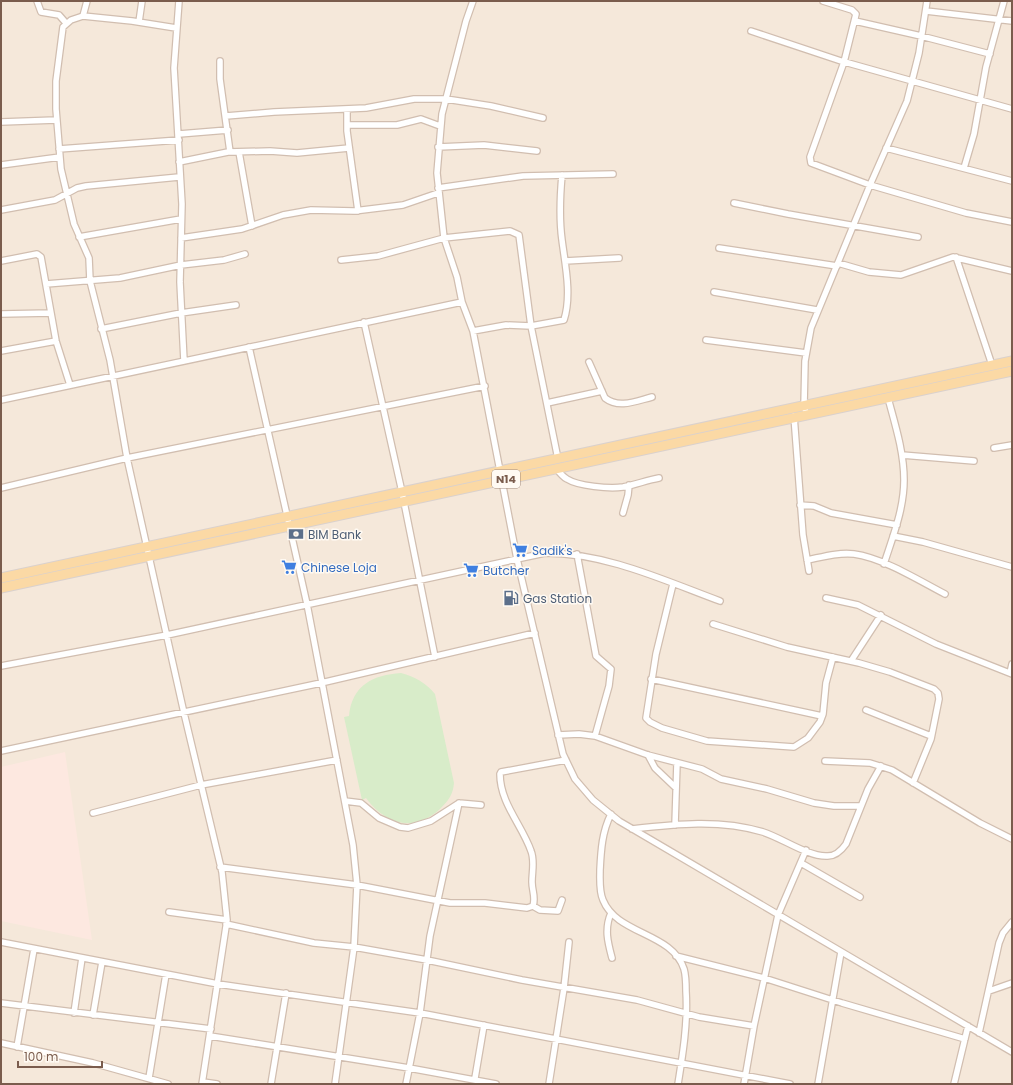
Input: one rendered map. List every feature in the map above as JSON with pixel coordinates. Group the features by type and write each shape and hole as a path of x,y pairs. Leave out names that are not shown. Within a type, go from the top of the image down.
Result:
{"main road":[{"name":"N14","path":"501,475 556,468 617,451 793,408 1012,360"},
{"name":"N14","path":"1,578 78,566 289,526 403,497 501,475 558,459 617,451 795,418 1012,371"},
{"name":"N14","path":"149,552 287,517 403,497"},
{"name":"N14","path":"1,588 78,566"}],"street":[{"path":"37,1 41,12 59,15 66,23"},
{"path":"83,16 87,1"},
{"path":"139,22 142,1"},
{"path":"179,1 174,68 179,137 181,313 184,361"},
{"path":"473,1 440,126 438,147 438,191 444,238 457,277 462,302 472,331 485,386 517,559 558,735 566,760 575,779 593,800 632,829 1012,1052"},
{"path":"823,1 852,10 856,14 844,62 810,157 810,163 870,185 966,213 1012,222"},
{"path":"807,415 804,406 806,353 817,310 907,101 927,1"},
{"path":"964,168 990,54 1004,1"},
{"path":"926,11 1012,21"},
{"path":"176,28 139,22 83,16 70,20 66,23 63,27 56,81 56,120 66,194 74,224 89,258 90,281 110,360 127,458 220,867 226,922 218,984 202,1083 217,1084"},
{"path":"855,21 990,54"},
{"path":"751,31 844,62 1012,109"},
{"path":"220,61 220,79 230,152"},
{"path":"226,116 274,112 366,108 414,99 446,99 491,106 543,118"},
{"path":"347,109 349,148 358,211"},
{"path":"347,125 397,124 421,119 440,126"},
{"path":"1,122 56,120"},
{"path":"59,149 179,137 228,130"},
{"path":"438,147 484,145 537,151"},
{"path":"179,162 230,152 270,151 297,153 349,148"},
{"path":"886,148 1012,181"},
{"path":"239,152 252,226"},
{"path":"1,165 60,157"},
{"path":"181,238 252,226 283,215 311,210 358,211 403,205 438,191 523,176 613,174"},
{"path":"472,331 506,325 531,326 564,320 566,296 565,261 560,215 562,175"},
{"path":"1,210 55,200 77,188 86,186 179,177"},
{"path":"734,202 788,214 918,237"},
{"path":"80,236 181,219"},
{"path":"342,260 378,256 444,238 510,232 519,235 531,326 558,459"},
{"path":"719,248 837,265 889,275 901,275 944,258 956,257 1012,271"},
{"path":"1,261 37,254 40,257 56,341 70,385"},
{"path":"46,284 120,278 181,265 224,260 245,254"},
{"path":"956,257 992,365"},
{"path":"565,261 619,258"},
{"path":"714,292 817,310"},
{"path":"1,400 70,385 112,378 184,361 462,302"},
{"path":"101,329 181,313 236,306"},
{"path":"1,314 51,313"},
{"path":"364,322 403,497 435,656"},
{"path":"706,340 806,353"},
{"path":"1,351 56,341"},
{"path":"249,347 307,604 353,845 357,885 354,947 340,1057 335,1084"},
{"path":"588,362 605,398 617,404 652,397"},
{"path":"1,488 127,458 269,431 485,386"},
{"path":"547,403 602,391"},
{"path":"884,564 897,525 902,504 904,479 902,455 888,398"},
{"path":"793,408 795,418 800,505 809,571"},
{"path":"994,448 1012,445"},
{"path":"902,455 974,461"},
{"path":"556,468 567,479 577,483 607,487 623,487 659,478"},
{"path":"623,513 629,485"},
{"path":"800,505 814,506 831,512 897,525"},
{"path":"893,536 930,544 1012,568"},
{"path":"1,666 167,635 545,552 577,554 629,567 720,601"},
{"path":"577,554 596,656 611,669 609,686 595,736"},
{"path":"807,560 844,554 855,554 884,564 945,594"},
{"path":"673,584 651,679 646,718 648,721 662,728 707,741 794,747 808,738 816,728 822,716 826,683 833,657"},
{"path":"826,598 858,605 881,615 936,644 1011,674 1012,664"},
{"path":"851,661 881,615"},
{"path":"713,624 788,647 851,661 890,672 934,689 938,693 939,699 931,736 925,756 913,783"},
{"path":"1,751 321,683 535,633"},
{"path":"651,679 822,716"},
{"path":"866,710 931,736"},
{"path":"558,735 579,734 595,736 648,755 702,769 721,780 767,789 814,803 861,806"},
{"path":"648,755 655,768 676,788"},
{"path":"93,813 201,785 337,760"},
{"path":"533,906 535,900 532,888 533,860 531,850 508,806 500,774 501,772 566,760"},
{"path":"825,761 870,763 892,770 980,823 1012,839"},
{"path":"675,825 677,763"},
{"path":"632,829 675,825 717,823 728,824 762,832 806,850 826,856 841,851 846,844 868,789 881,766"},
{"path":"345,801 366,805 379,818 400,828 408,828 431,822 459,803 482,805"},
{"path":"406,1084 420,1013 437,900 459,803"},
{"path":"611,814 602,841 600,884 603,900 611,913 624,923 665,946 676,956 684,970 687,1013 682,1063 678,1084"},
{"path":"744,1084 754,1026 778,915 806,850"},
{"path":"801,863 860,897"},
{"path":"220,867 357,885 458,904 485,903 527,908 533,906 540,910 558,911 562,900"},
{"path":"169,912 226,922 314,943 354,947 427,960 564,988 637,1000 687,1013 754,1026"},
{"path":"611,913 607,929 607,940 612,958"},
{"path":"979,1033 999,943 1003,933 1012,922"},
{"path":"1,942 218,984 420,1013 790,1084"},
{"path":"549,1084 564,988 569,942"},
{"path":"16,1047 34,949"},
{"path":"818,1084 831,1000 841,952"},
{"path":"676,956 764,978 831,1000 965,1039"},
{"path":"74,1013 82,958"},
{"path":"93,1015 102,962"},
{"path":"149,1078 166,974"},
{"path":"989,991 1012,983"},
{"path":"271,1084 286,993"},
{"path":"1,1003 211,1029"},
{"path":"474,1082 484,1025"},
{"path":"954,1084 968,1026"},
{"path":"210,1036 409,1068 474,1082 496,1084"},
{"path":"1,1043 93,1063 168,1084"},
{"path":"139,1084 141,1076"}],"shaded area":[{"path":"1,1 1012,1 1012,1084 1,1084"},
{"path":"65,752 92,940 1,921 1,767"}],"green space":[{"path":"401,673 420,680 435,694 454,783 450,798 440,809 430,817 410,823 401,823 391,820 374,807 366,798 362,800 344,717 349,716 354,696 359,689 373,679 381,676"}],"place":[{"name":"BIM Bank","path":"296,534"},
{"name":"Sadik's","path":"520,550"},
{"name":"Chinese Loja","path":"289,567"},
{"name":"Butcher","path":"471,570"},
{"name":"Gas Station","path":"511,598"}]}
